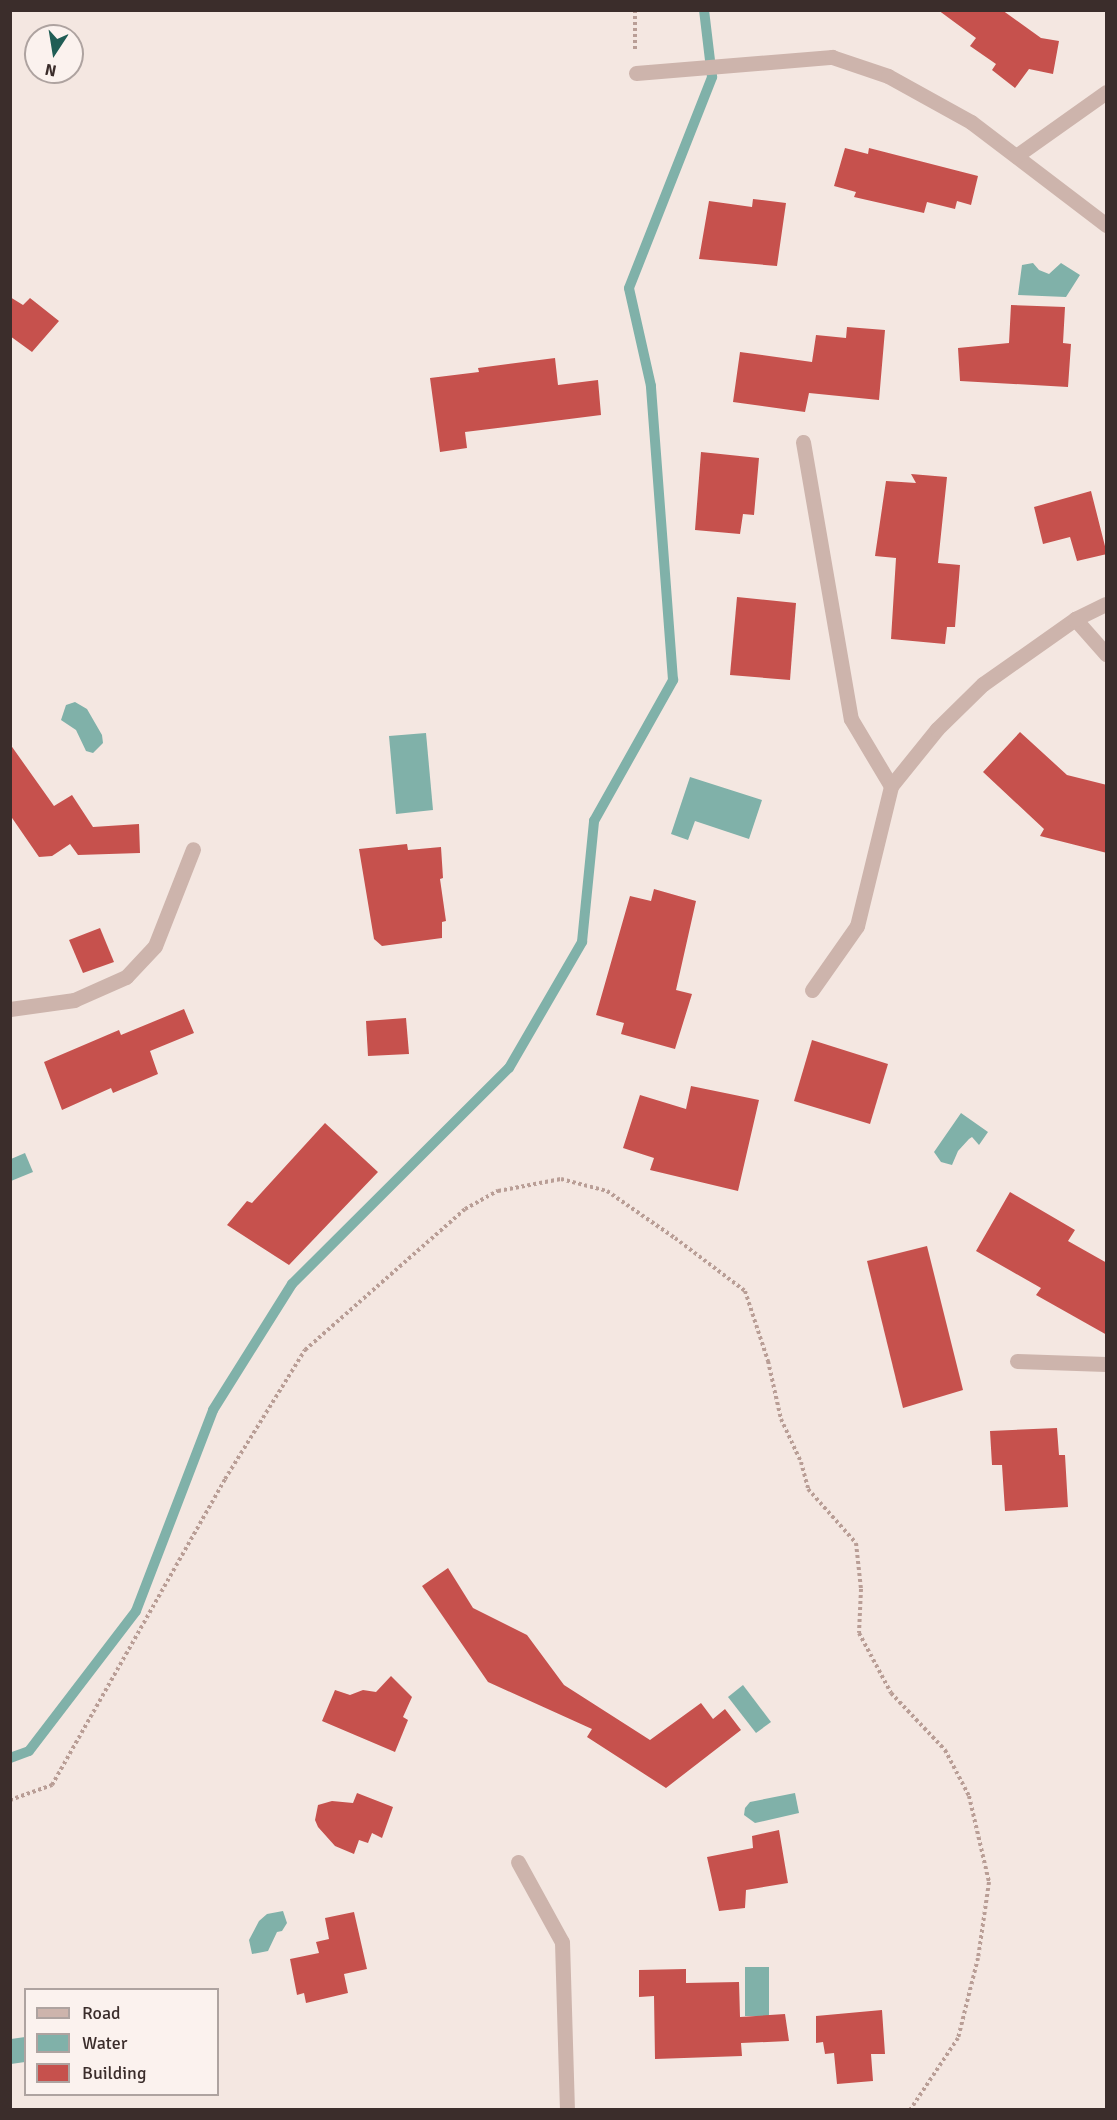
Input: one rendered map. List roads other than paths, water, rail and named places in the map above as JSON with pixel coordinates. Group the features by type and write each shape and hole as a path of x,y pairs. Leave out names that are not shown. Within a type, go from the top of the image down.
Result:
{"street":[{"path":"636,73 832,57 888,76 971,122 1107,225"},
{"path":"1016,156 1107,92"},
{"path":"803,442 851,719 891,786"},
{"path":"812,990 857,926 891,786 937,729 983,684 1075,619 1107,604"},
{"path":"1075,619 1107,654"},
{"path":"10,1009 74,1000 126,977 155,946 194,849"},
{"path":"1017,1361 1107,1364"},
{"path":"518,1862 562,1942 567,2109"}],"water":[{"path":"1033,263 1039,270 1049,274 1061,263 1080,275 1066,297 1018,295 1022,265"},
{"path":"75,702 87,709 102,735 103,743 93,753 86,751 76,730 61,720 66,705"},
{"path":"426,733 433,810 396,814 389,736"},
{"path":"690,777 762,800 749,839 695,821 688,840 671,834"},
{"path":"961,1113 988,1132 979,1145 972,1137 969,1139 958,1151 952,1165 941,1162 934,1152"},
{"path":"25,1153 33,1172 11,1181 11,1159"},
{"path":"743,1685 771,1722 756,1733 728,1697"},
{"path":"795,1793 799,1813 755,1823 744,1815 745,1808 750,1802"},
{"path":"283,1911 287,1923 282,1931 277,1932 268,1951 252,1954 249,1940 259,1921 267,1914"},
{"path":"745,1967 769,1967 769,2016 745,2016"},
{"path":"24,2037 24,2062 11,2064 11,2039"}],"waterway":[{"path":"10,1758 29,1751 136,1611 213,1410 292,1284 509,1068 582,942 594,821 673,680 651,386 629,288 712,77 704,10"}]}
